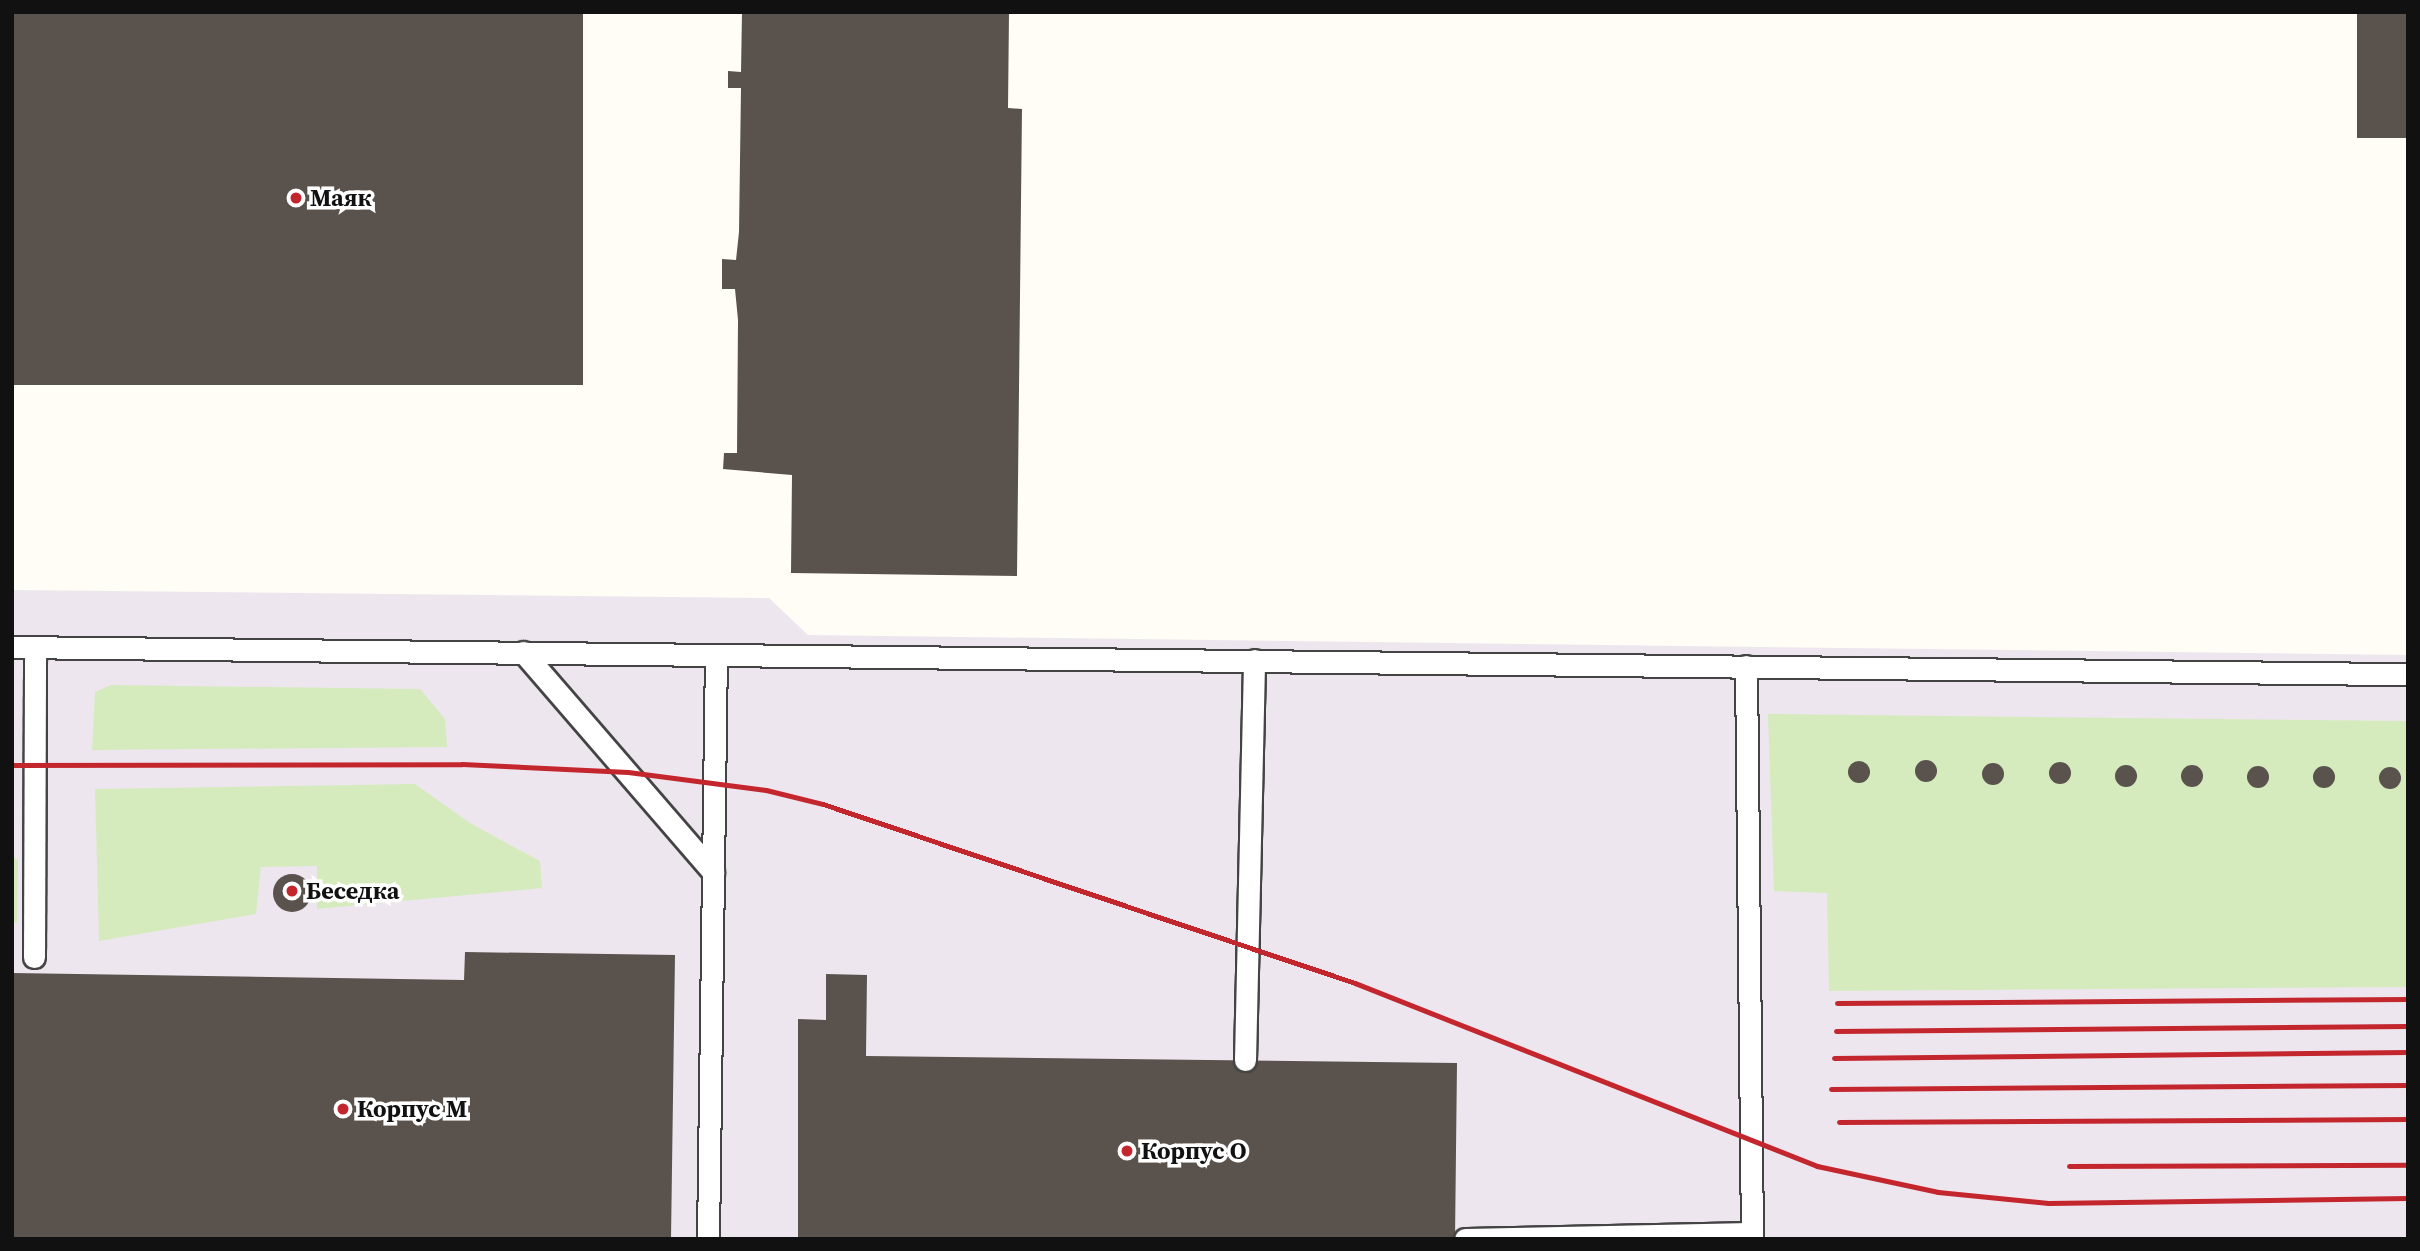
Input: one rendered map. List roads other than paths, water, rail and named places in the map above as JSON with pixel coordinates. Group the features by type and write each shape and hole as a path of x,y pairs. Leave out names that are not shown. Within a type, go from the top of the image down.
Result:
{"lane":[{"path":"12,646 2408,674"},
{"path":"34,957 35,647"},
{"path":"523,652 713,872"},
{"path":"708,1239 716,655"},
{"path":"1245,1060 1254,660"},
{"path":"1465,1239 1752,1236 1746,666"}],"railway":[{"path":"12,765 462,764 628,772 766,790 823,804 1355,983 1817,1166 1938,1192 2048,1203 2408,1198"},
{"path":"1837,1003 2408,999"},
{"path":"1836,1031 2408,1026"},
{"path":"1834,1058 2408,1052"},
{"path":"1831,1089 2408,1085"},
{"path":"1839,1122 2408,1119"},
{"path":"2069,1166 2408,1165"}],"place":[{"name":"Маяк","path":"296,198"},
{"name":"Беседка","path":"292,891"},
{"name":"Корпус М","path":"343,1109"},
{"name":"Корпус О","path":"1127,1151"}]}
